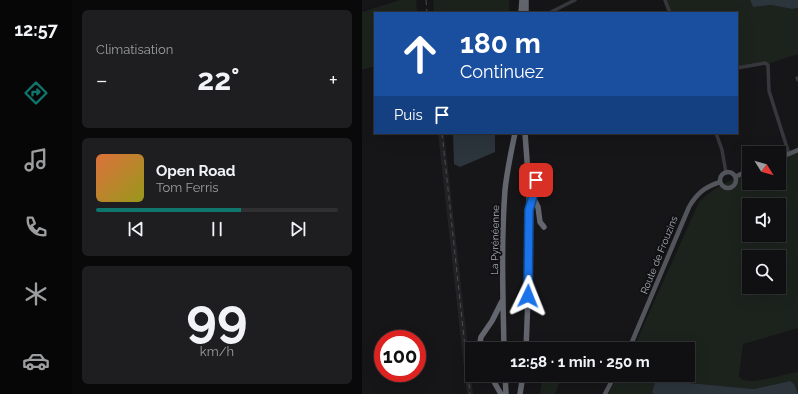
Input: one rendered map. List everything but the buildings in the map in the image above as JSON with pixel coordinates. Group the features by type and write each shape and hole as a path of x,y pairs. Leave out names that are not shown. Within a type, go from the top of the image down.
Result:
{"highway":[{"path":"521,12 522,0"},
{"path":"526,0 526,12"},
{"name":"La Pyrénéenne","path":"504,342 503,240 505,189 515,134"},
{"path":"525,134 529,210 529,271 526,342"},
{"path":"544,227 540,222 535,183 539,178 545,178"},
{"path":"529,210 537,184 542,184 545,193"},
{"path":"528,188 538,207"},
{"path":"480,342 481,337 497,313 503,299"},
{"path":"494,382 501,394"},
{"path":"505,382 506,394"},
{"path":"520,394 521,382"}],"main road":[{"path":"786,155 798,150"},
{"path":"720,182 720,178 726,173 731,173 735,177"},
{"name":"Route de Frouzins","path":"632,342 689,207 697,195 707,186 720,182 723,187 731,188 735,184 735,177 742,174"},
{"path":"605,394 611,382"}],"street":[{"path":"551,12 575,0"},
{"path":"664,0 670,12"},
{"path":"738,68 765,63 768,65 769,91 789,154"},
{"path":"716,134 722,150 726,173"}],"shaded area":[{"path":"400,0 416,0 417,12 374,12 374,66 362,70 362,12"},
{"path":"433,0 509,0 509,12 434,12"},
{"path":"665,0 750,0 753,7 771,5 792,9 798,8 798,54 770,63 738,67 738,12 671,12"},
{"path":"750,0 798,0 798,8 792,9 771,5 753,7"},
{"path":"438,134 444,134 467,342 465,342 465,376"},
{"path":"453,134 495,134 495,152 460,167 454,164"},
{"path":"798,152 798,328 743,344 739,376 744,380 755,381 797,372 798,394 790,381 754,389 678,382 695,382 695,342 636,342 699,202 716,188 742,175 742,190 786,190 786,157"},
{"path":"790,381 794,384 798,394 654,394 652,392 655,382 678,382 754,389"},
{"path":"466,382 472,382 473,394 467,394"},
{"path":"542,382 559,382 555,394 540,394"},
{"path":"615,382 655,382 652,392 654,394 608,394"}],"railway":[{"path":"426,0 427,12"},
{"path":"442,134 470,394"}],"route":[{"path":"528,296 529,210 536,180"}]}
